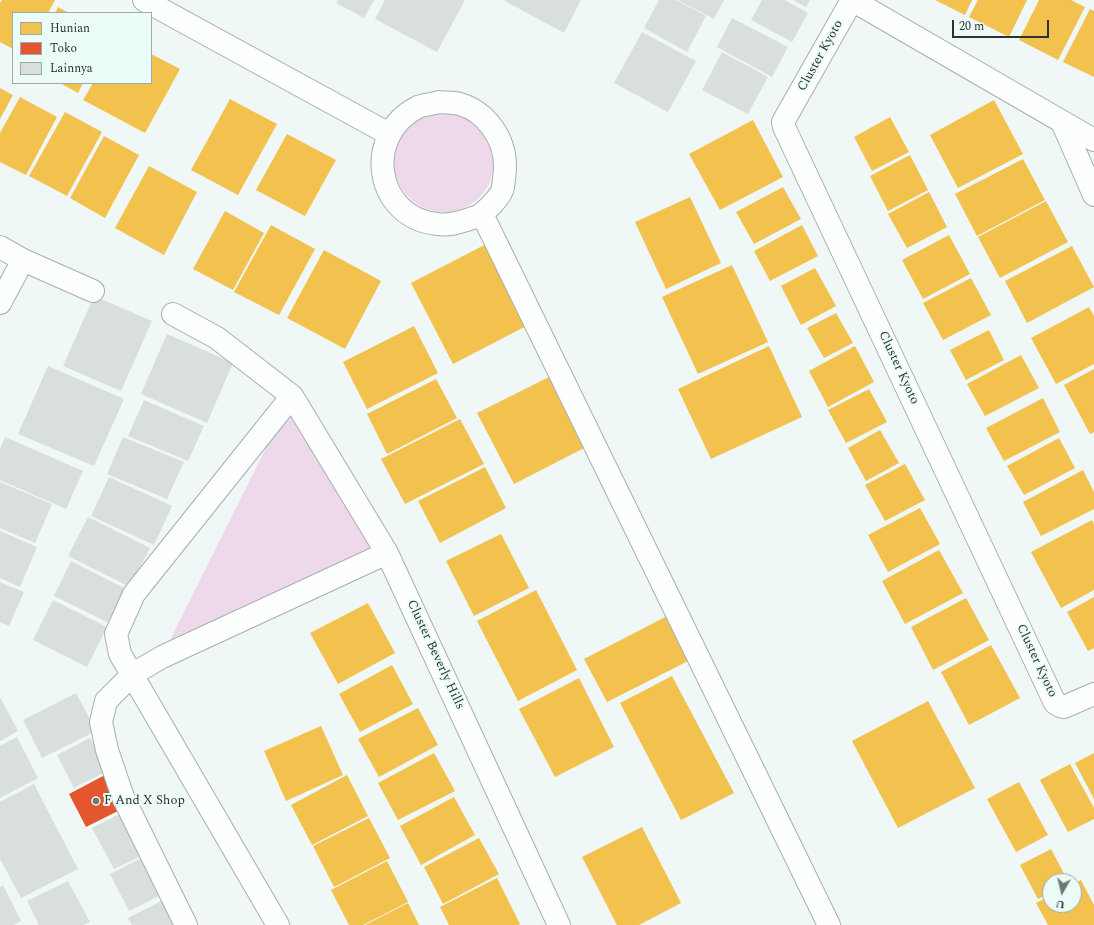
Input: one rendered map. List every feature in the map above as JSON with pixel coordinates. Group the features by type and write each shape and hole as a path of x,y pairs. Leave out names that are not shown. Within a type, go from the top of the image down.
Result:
{"street":[{"path":"144,0 389,134"},
{"path":"852,0 1094,140"},
{"name":"Cluster Kyoto","path":"852,0 783,122 784,127 1055,702 1064,707 1094,694"},
{"path":"438,102 459,104 478,113 493,127 502,144 505,165 503,191 482,214 458,224 437,224 418,220 401,208 389,193 382,173 383,153 389,134 402,118 419,107 438,102"},
{"path":"1062,122 1094,195"},
{"path":"482,214 829,925"},
{"path":"0,247 23,260 93,291"},
{"path":"0,303 23,260"},
{"path":"173,314 217,338 292,396 134,594 116,634 120,654 278,925"},
{"name":"Cluster Beverly Hills","path":"292,396 387,553 559,925"},
{"path":"186,925 124,797 107,750 100,722 106,701 133,674 162,658 387,553"}],"shaded area":[{"path":"444,112 454,113 472,120 486,134 493,152 493,172 486,190 472,204 454,211 444,212 434,211 416,204 402,190 395,172 394,162 395,152 402,134 416,120 434,113"},
{"path":"292,396 387,553 162,656"}],"building: Hunian":[{"path":"2,0 55,0 49,12 12,12 12,48 0,42 0,3"},
{"path":"935,0 972,0 965,15"},
{"path":"978,0 1027,0 1009,37 969,17"},
{"path":"1039,0 1071,0 1085,7 1058,60 1019,40"},
{"path":"58,7 67,12 56,12"},
{"path":"1090,9 1094,11 1094,77 1063,62"},
{"path":"152,55 180,69 145,133 83,100 92,84 152,84"},
{"path":"62,84 82,84 78,93"},
{"path":"0,88 13,95 0,119"},
{"path":"20,97 57,117 26,175 0,162 0,133"},
{"path":"230,99 277,124 238,195 191,170"},
{"path":"994,100 1023,154 958,188 930,135"},
{"path":"65,112 102,132 67,196 29,176"},
{"path":"890,117 909,152 872,171 854,137"},
{"path":"753,120 783,177 720,210 689,154"},
{"path":"287,134 336,160 305,216 256,190"},
{"path":"104,136 139,155 105,218 70,198"},
{"path":"910,155 928,190 888,211 870,176"},
{"path":"1023,159 1045,200 977,236 955,194"},
{"path":"149,166 197,192 164,255 115,228"},
{"path":"783,187 801,219 754,244 736,212"},
{"path":"929,192 947,227 907,248 888,214"},
{"path":"690,197 721,263 666,289 635,222"},
{"path":"1046,201 1068,242 1000,278 978,237"},
{"path":"225,211 264,233 233,290 193,269"},
{"path":"271,225 315,249 279,315 234,292"},
{"path":"802,225 818,256 770,281 754,251"},
{"path":"949,235 970,274 923,299 902,260"},
{"path":"492,241 534,322 453,364 411,283"},
{"path":"1072,246 1094,287 1027,323 1005,281"},
{"path":"324,250 381,281 345,349 287,318"},
{"path":"732,265 768,342 698,374 662,297"},
{"path":"815,268 836,306 801,325 781,286"},
{"path":"971,278 991,315 943,340 923,303"},
{"path":"1089,307 1094,316 1094,364 1056,384 1031,338"},
{"path":"836,313 853,343 824,358 807,328"},
{"path":"414,326 438,373 367,409 343,362"},
{"path":"989,330 1004,360 966,380 950,350"},
{"path":"769,346 802,417 711,459 678,389"},
{"path":"855,346 874,382 828,407 809,371"},
{"path":"1021,355 1039,388 985,416 967,384"},
{"path":"1094,369 1094,432 1090,434 1064,385"},
{"path":"555,374 592,444 514,484 477,413"},
{"path":"436,379 457,418 387,454 367,414"},
{"path":"869,389 887,422 846,443 828,410"},
{"path":"1043,398 1060,432 1004,461 986,428"},
{"path":"460,419 484,464 405,504 381,459"},
{"path":"880,430 899,463 866,481 848,448"},
{"path":"1059,438 1075,468 1024,495 1007,466"},
{"path":"905,464 925,500 885,521 865,485"},
{"path":"485,467 506,508 440,543 418,501"},
{"path":"1083,470 1094,492 1094,509 1041,536 1023,502"},
{"path":"920,508 940,544 888,572 868,535"},
{"path":"1092,520 1094,524 1094,590 1061,608 1031,552"},
{"path":"501,534 529,588 474,616 446,561"},
{"path":"939,550 963,593 905,624 882,581"},
{"path":"536,590 577,670 518,701 477,621"},
{"path":"1094,597 1094,648 1088,651 1067,612"},
{"path":"966,598 989,640 933,670 911,627"},
{"path":"368,603 395,653 338,684 310,633"},
{"path":"671,614 694,658 607,702 584,659"},
{"path":"991,645 1020,698 969,725 941,672"},
{"path":"392,665 413,704 360,732 339,694"},
{"path":"672,676 734,793 681,820 620,703"},
{"path":"579,678 614,747 555,777 519,709"},
{"path":"928,701 975,788 898,828 852,741"},
{"path":"418,708 438,745 379,777 358,739"},
{"path":"321,726 343,775 286,801 264,751"},
{"path":"434,753 455,791 398,820 378,783"},
{"path":"1094,753 1094,799 1075,763"},
{"path":"1070,764 1094,808 1094,819 1068,832 1040,780"},
{"path":"347,775 368,816 312,845 291,805"},
{"path":"1019,782 1048,835 1016,852 987,799"},
{"path":"454,797 475,835 421,865 400,826"},
{"path":"369,818 390,858 334,887 313,846"},
{"path":"642,827 681,903 639,925 617,925 582,857"},
{"path":"479,838 499,874 443,904 424,867"},
{"path":"1051,849 1064,873 1042,873 1042,897 1038,899 1020,865"},
{"path":"387,861 408,902 363,925 349,925 331,890"},
{"path":"497,878 520,924 449,925 440,907"},
{"path":"1082,882 1094,905 1094,925 1048,925 1036,903 1042,900 1042,913 1082,913"},
{"path":"408,903 419,925 365,925"}],"building: Toko":[{"name":"F And X Shop","path":"105,775 122,809 86,827 69,794"}],"building: Lainnya":[{"path":"338,0 374,0 364,18 336,3"},
{"path":"385,0 465,0 437,52 375,19"},
{"path":"581,0 564,33 505,1"},
{"path":"659,0 676,0 706,16 687,52 644,28"},
{"path":"678,0 724,0 714,19"},
{"path":"762,0 785,0 808,13 792,42 751,20"},
{"path":"793,0 810,0 806,7"},
{"path":"732,18 788,47 772,77 717,47"},
{"path":"642,32 696,61 668,112 614,83"},
{"path":"722,52 768,77 748,114 702,90"},
{"path":"94,296 152,321 121,391 63,366"},
{"path":"167,334 233,363 207,423 141,394"},
{"path":"48,366 124,399 94,466 18,434"},
{"path":"144,400 204,426 188,461 128,436"},
{"path":"5,437 83,471 66,509 0,480 0,449"},
{"path":"123,437 184,462 167,499 107,474"},
{"path":"109,477 172,506 154,545 91,516"},
{"path":"0,482 52,504 35,543 0,528"},
{"path":"88,517 150,548 130,587 68,556"},
{"path":"0,531 37,547 20,587 0,578"},
{"path":"71,561 128,590 111,624 54,596"},
{"path":"0,582 24,592 9,626 0,622"},
{"path":"53,600 107,627 87,667 33,640"},
{"path":"76,693 96,731 42,758 23,720"},
{"path":"0,697 18,731 0,741"},
{"path":"17,737 38,778 0,798 0,746"},
{"path":"90,738 107,771 74,788 57,755"},
{"path":"34,784 78,869 21,898 0,859 0,802"},
{"path":"125,811 147,853 114,869 92,828"},
{"path":"146,856 165,893 129,911 110,874"},
{"path":"68,881 90,922 83,925 39,925 27,901"},
{"path":"3,885 21,921 13,925 0,925 0,887"},
{"path":"167,898 181,925 132,925 128,918"}],"place":[{"name":"F And X Shop","path":"96,801"}]}
